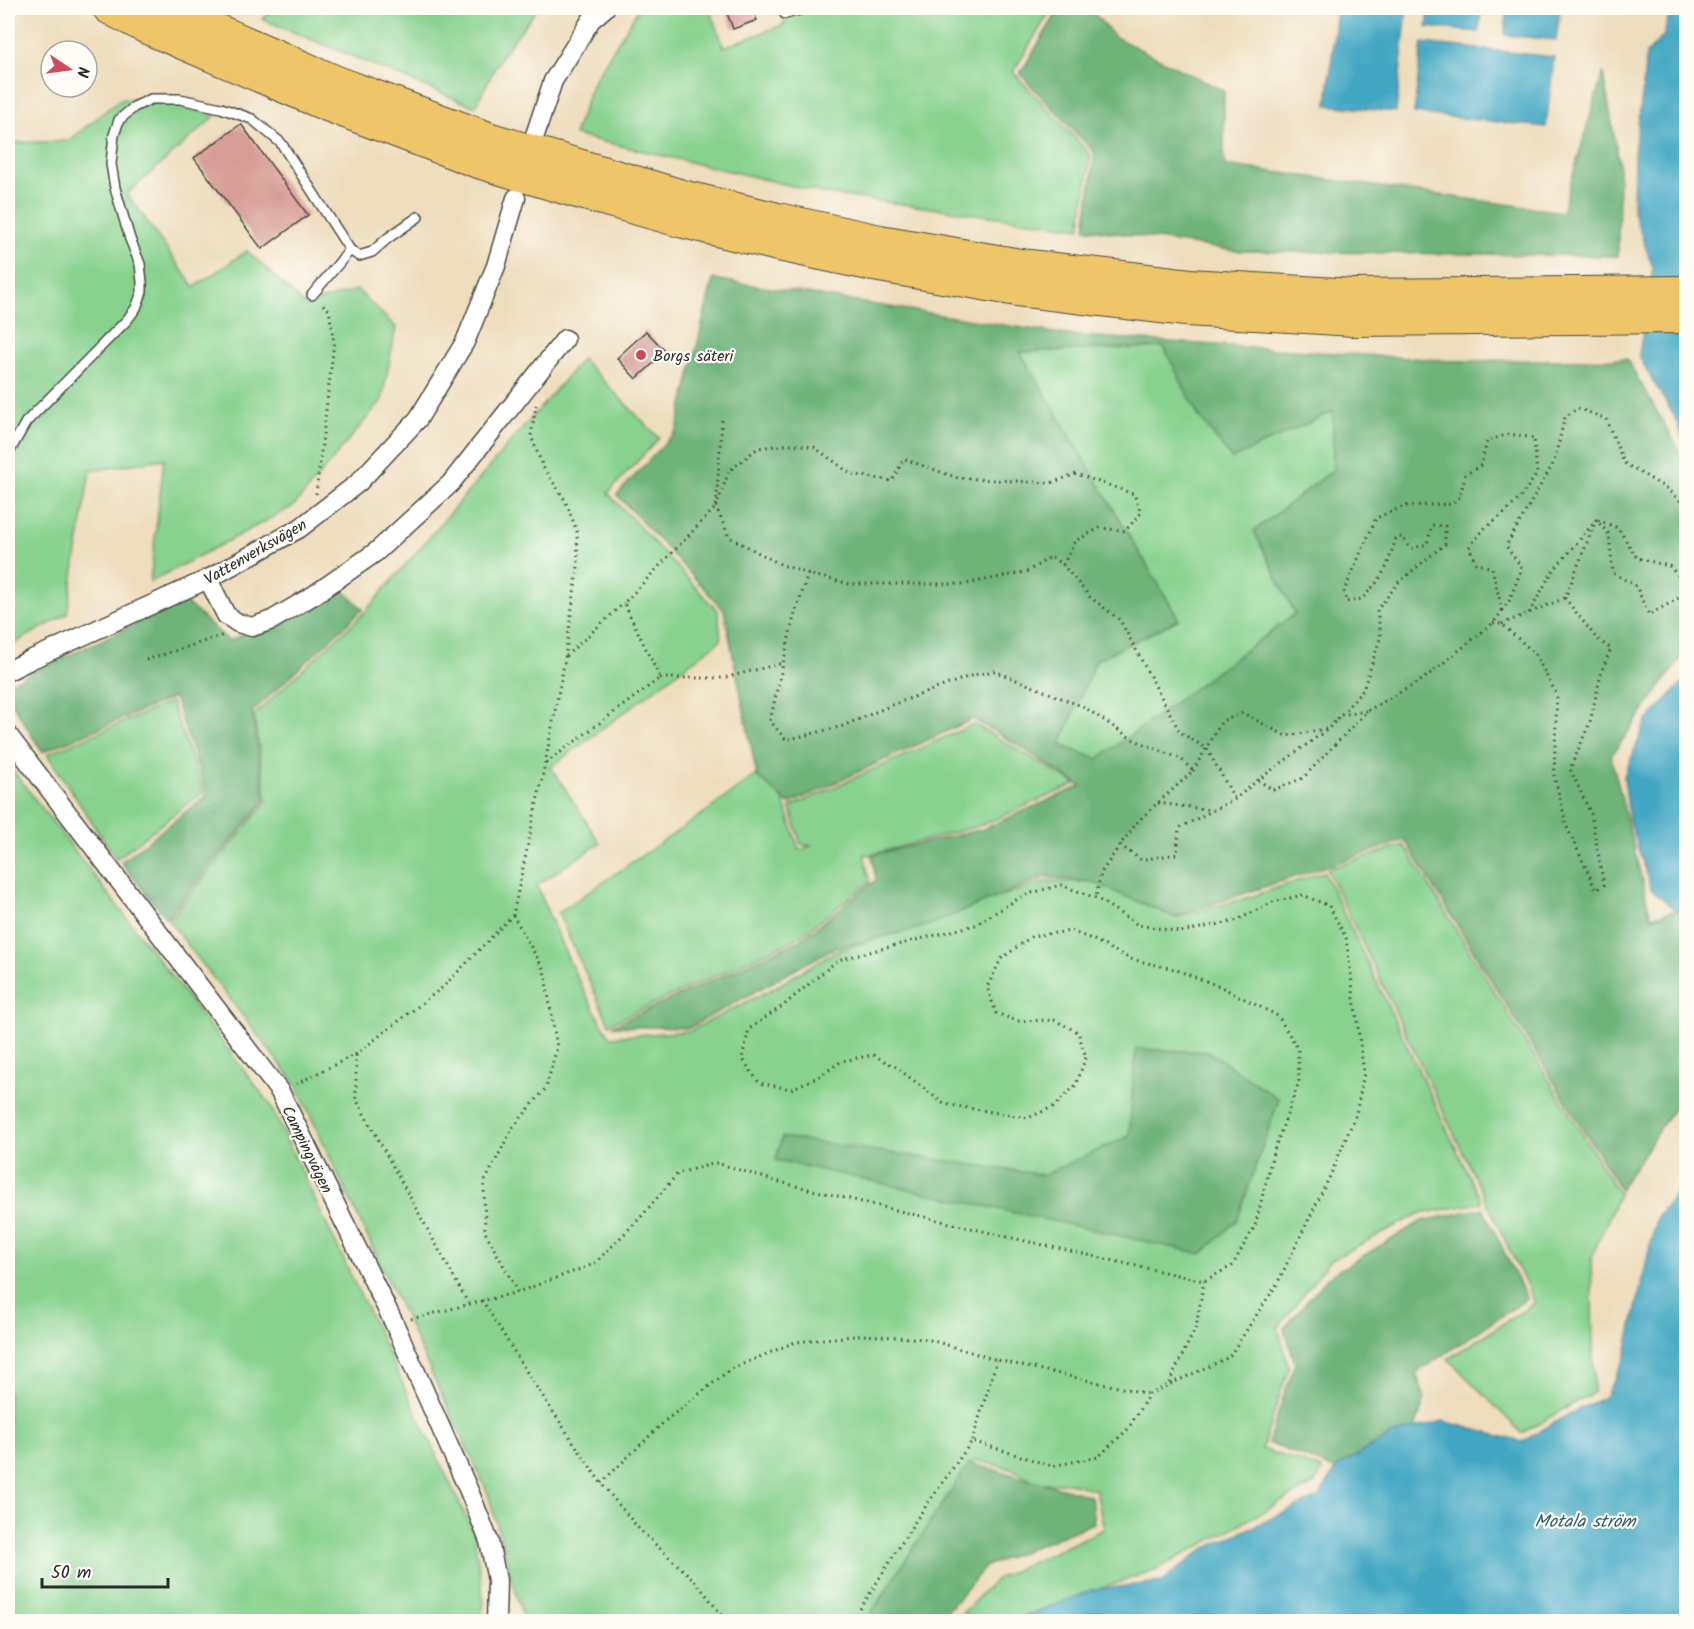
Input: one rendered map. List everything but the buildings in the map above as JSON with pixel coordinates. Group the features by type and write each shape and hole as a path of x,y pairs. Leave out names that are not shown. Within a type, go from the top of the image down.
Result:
{"highway":[{"path":"109,8 316,101 478,162 680,221 874,265 1017,290 1186,310 1354,320 1600,305 1686,292"},
{"path":"166,8 339,83 491,139 686,197 880,241 1021,265 1190,285 1353,295 1600,305 1686,317"}],"street":[{"path":"535,135 553,81 591,20 605,8"},
{"name":"Vattenverksvägen","path":"8,671 208,579 300,528 357,483 418,419 465,342 496,266 516,198"},
{"path":"208,579 225,615 237,623 252,627 272,620 314,595 376,552 450,484 566,339"},
{"name":"Campingvägen","path":"8,735 280,1092 394,1323 469,1491 489,1541 497,1580 496,1622"}],"lane":[{"path":"785,14 807,8"},
{"path":"8,454 26,422 127,320 140,300 142,292 140,264 115,188 111,164 114,135 120,120 134,107 151,99 180,99 221,108 252,119 280,143 350,250 359,256 372,252 418,217"},
{"path":"312,295 350,250"}],"path":[{"path":"312,295 329,310 334,343 313,518"},
{"path":"280,1092 356,1054 442,987 513,915 545,764 578,566 577,531 566,500 543,467 531,436 540,393 531,382"},
{"path":"1258,780 1274,790 1303,778 1367,711 1422,680 1493,623 1509,601 1522,568 1506,546 1554,462 1565,417 1578,408 1606,419 1624,463 1666,488 1686,506"},
{"path":"722,418 716,507 729,537 780,564 808,574 850,584 965,584 1026,572 1051,557 1063,565 1090,597 1120,620 1180,732 1207,749 1235,799"},
{"path":"1120,845 1141,860 1177,854 1179,828 1235,799 1328,729 1363,690 1381,636 1377,610 1399,582 1445,544 1445,526 1432,525 1427,544 1411,549 1402,537 1396,538 1387,566 1378,581 1362,598 1346,602 1344,591 1376,518 1404,506 1451,504 1460,497 1465,475 1480,465 1487,441 1509,434 1534,438 1537,474 1519,499 1485,528 1469,547 1476,563 1492,568 1502,610 1509,601"},
{"path":"564,658 624,603 716,507 729,471 758,448 792,444 814,447 851,474 892,481 904,459 958,478 1051,483 1076,474 1134,494 1141,513 1125,531 1100,528 1075,541 1063,565"},
{"path":"1493,623 1502,624 1565,598 1596,520"},
{"path":"1596,520 1618,528 1638,558 1669,566 1686,584"},
{"path":"1596,520 1609,534 1613,573 1636,586 1649,615 1686,594"},
{"path":"1529,613 1552,572 1596,520"},
{"path":"808,574 793,620 770,721 786,740 843,726 891,705 973,675 994,671 1084,707 1132,739 1181,759 1193,771"},
{"path":"1502,624 1535,654 1557,695 1554,775 1567,827 1596,890 1604,885 1592,814 1570,769 1590,722 1602,670 1611,649 1596,638 1565,598"},
{"path":"624,603 660,678"},
{"path":"146,660 252,627"},
{"path":"545,764 660,678 723,678 784,663"},
{"path":"1340,716 1367,711"},
{"path":"1096,898 1101,873 1120,845 1139,820 1193,771 1222,721 1243,713 1286,736 1328,729"},
{"path":"1158,803 1214,810"},
{"path":"394,1323 518,1292 594,1264 641,1217 678,1173 717,1163 775,1181 1204,1281 1232,1266 1255,1226 1273,1153 1299,1082 1298,1049 1278,1016 1221,987 1174,969 1130,958 1071,931 1032,936 1000,960 987,987 996,1013 1017,1021 1054,1020 1078,1032 1086,1058 1076,1085 1055,1106 1028,1118 944,1104 896,1067 873,1055 843,1061 818,1077 791,1089 759,1083 742,1058 749,1029 784,1005 838,960 975,925 1024,896 1061,885 1096,898 1138,925 1181,932 1235,921 1273,902 1303,895 1329,906 1346,938 1364,1073 1356,1114 1331,1174 1276,1284 1229,1357 1149,1394 1128,1429 1098,1457 1052,1466 972,1441"},
{"path":"513,915 543,970 557,1047 546,1088 512,1129 484,1183 485,1232 518,1292"},
{"path":"356,1054 356,1099 468,1304"},
{"path":"1169,1383 1196,1327 1204,1281"},
{"path":"482,1300 533,1382 601,1483 639,1529 696,1582 727,1622"},
{"path":"601,1483 665,1421 731,1369 795,1342 863,1335 927,1339 997,1360 1149,1394"},
{"path":"852,1622 916,1520 972,1441 997,1360"}],"green space":[{"path":"276,8 538,8 501,56 475,107 262,19"},
{"path":"639,8 709,8 724,47 785,24 779,8 1052,8 1013,72 1091,155 1080,228 827,194 574,135 593,82"},
{"path":"1060,8 1089,8 1115,37 1224,91 1224,165 1562,212 1603,73 1619,164 1618,256 1236,251 1085,228 1095,153 1020,74"},
{"path":"120,99 186,103 215,116 127,194 194,287 247,251 305,305 357,290 396,327 382,400 294,506 150,582 164,459 90,471 67,614 8,647 8,143 69,141"},
{"path":"713,279 1067,335 1453,361 1627,359 1686,463 1686,655 1678,662 1611,756 1651,917 1686,908 1686,1089 1620,1189 1405,840 1174,917 1092,882 1045,877 924,927 832,949 689,1028 612,1026 799,941 876,880 872,855 983,829 1081,786 973,719 789,804 757,776 724,610 617,495 677,430","holes":["1164,347 1198,415 1232,459 1333,411 1333,470 1254,531 1295,614 1098,759 1060,745 1096,660 1179,619 1020,352"]},
{"path":"1164,347 1198,415 1302,425 1334,411 1333,470 1254,531 1295,614 1098,760 1060,745 1096,660 1178,620 1020,352"},
{"path":"582,359 659,438 608,493 718,611 721,640 551,767 600,843 537,885 570,963 610,1037 690,1031 774,988 832,953 1046,881 1094,882 1176,918 1253,896 1324,872 1482,1203 1418,1214 1329,1261 1278,1328 1289,1367 1262,1449 1322,1469 1316,1483 1157,1569 1008,1621 955,1621 996,1579 1104,1529 1096,1490 1069,1483 1038,1483 1012,1469 975,1460 867,1621 524,1621 488,1493 295,1083 169,921 267,801 254,715 366,611"},
{"path":"341,588 363,609 252,712 265,800 167,919 121,862 207,795 174,697 42,752 8,696 8,684 184,601 229,641"},
{"path":"171,702 203,792 116,859 47,754"},
{"path":"974,724 1076,784 982,825 869,855 864,854 870,882 796,939 609,1024 558,913 707,811 772,763 799,850 811,846 801,844 790,807"},
{"path":"8,764 269,1103 474,1534 484,1603 480,1621 8,1621"},
{"path":"1404,845 1619,1194 1591,1258 1594,1392 1522,1433 1448,1359 1535,1303 1327,869"},
{"path":"1136,1049 1209,1052 1279,1099 1237,1220 1202,1254 776,1160 782,1137 1044,1175 1129,1136"},
{"path":"1483,1208 1527,1299 1416,1373 1425,1398 1392,1500 1320,1463 1268,1443 1295,1363 1284,1328 1329,1276 1422,1221"},
{"path":"969,1463 1091,1496 1094,1523 986,1566 939,1621 866,1621"}],"water":[{"path":"1337,8 1407,8 1396,112 1327,105"},
{"path":"1429,8 1481,8 1479,32 1427,27"},
{"path":"1507,8 1560,8 1556,40 1505,35"},
{"path":"1671,8 1686,8 1686,447 1675,417 1639,355 1653,268 1633,211 1634,153 1646,54 1664,35"},
{"path":"1422,43 1554,57 1546,127 1414,113"},
{"path":"1686,679 1686,907 1677,911 1651,889 1629,819 1624,776 1646,722"},
{"name":"Motala ström","path":"1686,1181 1686,1621 1015,1621 1091,1590 1161,1582 1204,1549 1319,1497 1338,1466 1392,1435 1443,1421 1522,1442 1569,1414 1605,1397 1625,1358 1656,1219"}],"place":[{"name":"Borgs säteri","path":"641,355"}]}
